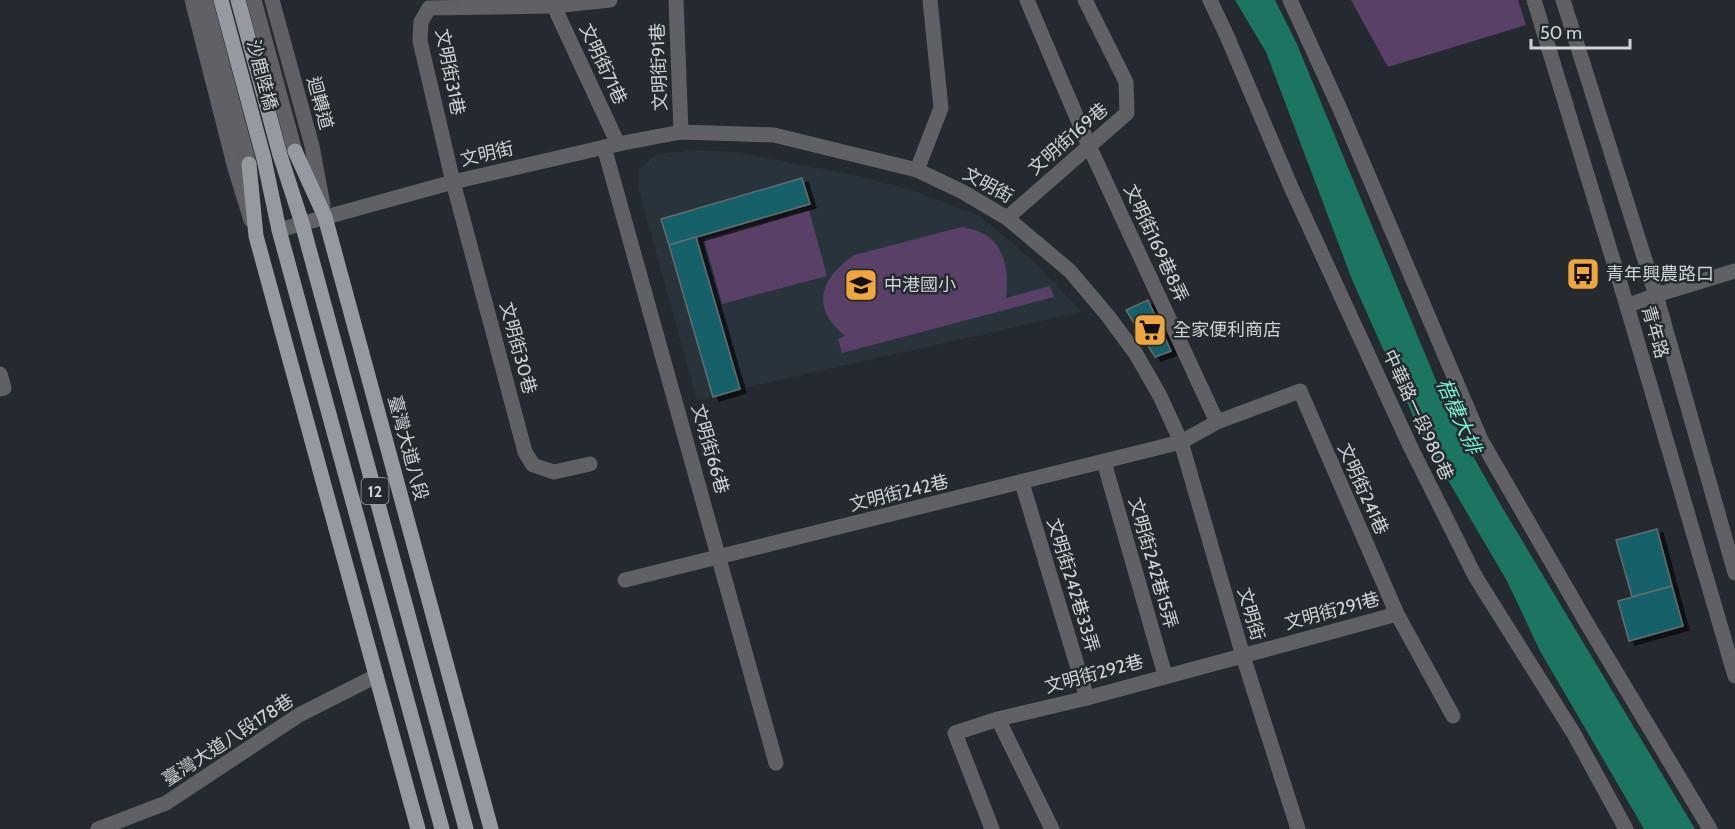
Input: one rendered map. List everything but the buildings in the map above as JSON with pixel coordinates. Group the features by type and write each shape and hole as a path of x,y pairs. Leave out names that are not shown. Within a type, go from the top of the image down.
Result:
{"main road":[{"name":"沙鹿陸橋","path":"221,0 264,159 279,230"},
{"name":"沙鹿陸橋","path":"238,0 280,155 302,223"},
{"name":"12","path":"295,151 302,223 466,829"},
{"name":"臺灣大道八段","path":"295,151 325,217 491,829"},
{"path":"249,164 256,236 418,829"},
{"name":"12","path":"249,164 279,230 442,829"}],"street":[{"path":"192,0 235,168 256,236"},
{"path":"205,0 249,164"},
{"path":"254,0 295,151"},
{"name":"迴轉道","path":"272,0 312,146 325,217"},
{"name":"文明街31巷","path":"453,182 420,41 421,22 429,8 610,0"},
{"name":"文明街91巷","path":"676,0 681,132"},
{"path":"916,170 941,108 930,0"},
{"name":"文明街169巷8弄","path":"1027,0 1089,146 1217,422"},
{"name":"文明街169巷","path":"1007,218 1127,113 1126,82 1085,0"},
{"name":"中華路一段980巷","path":"1210,0 1291,187 1415,456 1475,576 1574,734 1626,829"},
{"path":"1290,0 1340,108 1481,440 1586,622 1710,829"},
{"name":"青年路","path":"1534,0 1627,306 1735,676"},
{"name":"青年路","path":"1563,0 1656,295 1735,573"},
{"name":"文明街71巷","path":"553,3 611,145"},
{"name":"文明街","path":"279,230 453,182 611,145 681,132 774,135 916,170 963,192 1007,218 1070,271 1136,354 1160,396 1181,442 1243,656 1298,829"},
{"name":"文明街66巷","path":"611,145 777,763"},
{"name":"文明街30巷","path":"453,182 525,452 532,465 554,472 590,464"},
{"path":"1627,306 1735,272"},
{"name":"文明街241巷","path":"1181,442 1217,422 1300,392 1397,614 1453,716"},
{"name":"文明街242巷","path":"625,580 1181,442"},
{"name":"文明街242巷15弄","path":"1104,462 1165,675"},
{"name":"文明街242巷33弄","path":"1022,483 1087,698"},
{"name":"文明街291巷","path":"1243,656 1397,614"},
{"name":"文明街292巷","path":"992,829 955,733 998,719 1087,698 1165,675 1243,656"},
{"name":"臺灣大道八段178巷","path":"98,829 166,803 299,715 376,676"},
{"path":"998,719 1052,829"}],"shaded area":[{"path":"1235,0 1275,0 1296,42 1452,419 1499,502 1695,829 1644,829 1540,651 1507,581 1422,436 1353,282 1266,52"},
{"path":"1351,0 1518,0 1526,25 1388,67"},
{"name":"中港國小","path":"696,150 735,152 854,175 912,190 980,216 1031,259 1082,312 740,389 697,401 638,187 639,169 657,154"},
{"path":"809,210 827,276 722,304 704,239"},
{"path":"962,227 976,230 986,236 1001,251 1006,273 1006,298 1050,286 1054,297 842,353 838,339 845,336 827,314 824,294 833,274 842,264 854,255"}],"place":[{"name":"青年興農路口","path":"1583,274"},
{"name":"中港國小","path":"861,285"},
{"name":"全家便利商店","path":"1150,330"}],"water label":[{"name":"梧棲大排","path":"1459,416"}]}
